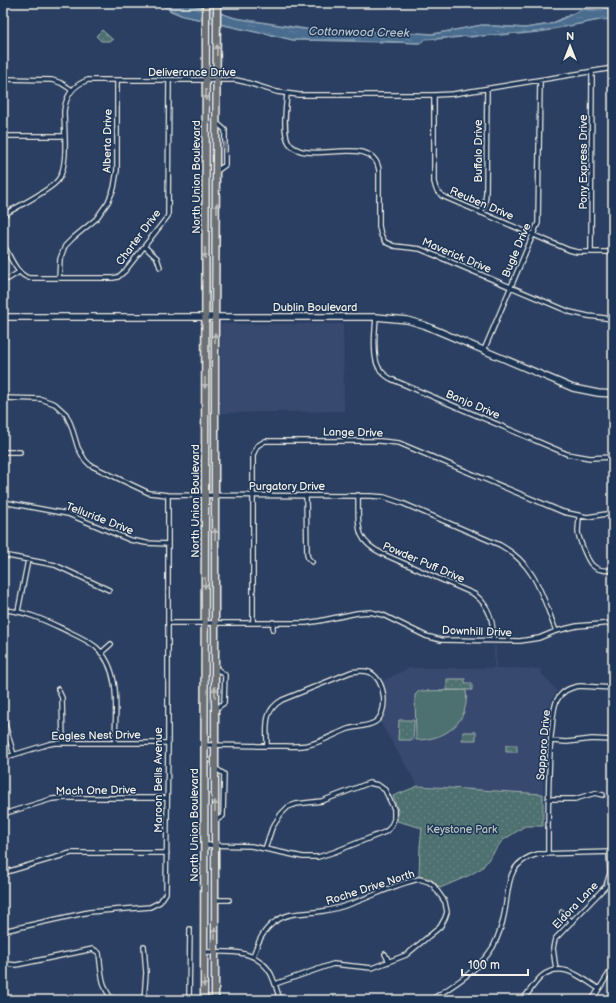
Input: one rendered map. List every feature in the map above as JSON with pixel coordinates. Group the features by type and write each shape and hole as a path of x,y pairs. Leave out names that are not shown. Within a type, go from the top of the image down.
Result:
{"main road":[{"name":"North Union Boulevard","path":"204,1000 206,3"},
{"name":"North Union Boulevard","path":"215,1000 215,316 218,3"},
{"name":"Dublin Boulevard","path":"3,317 215,316 400,318 416,322 573,388 598,393 613,394"}],"street":[{"name":"Deliverance Drive","path":"72,90 88,80 206,80 240,81 287,94 299,95 434,96 487,89 613,68"},
{"name":"Pony Express Drive","path":"591,252 592,72"},
{"path":"3,79 52,80 62,83 72,90 67,98 65,106 64,166 58,180 50,187 3,215"},
{"name":"Alberta Drive","path":"59,278 60,259 65,246 96,219 108,202 114,188 116,170 117,80"},
{"name":"Charter Drive","path":"19,272 29,278 118,277 125,271 144,247 165,220 169,212 169,80"},
{"name":"Bugle Drive","path":"484,350 538,223 540,80"},
{"name":"Buffalo Drive","path":"481,213 485,203 486,193 487,89"},
{"path":"287,94 286,134 292,147 305,151 362,152 371,155 377,161 379,170 380,230 385,242 381,246"},
{"name":"Reuben Drive","path":"434,96 434,175 436,189 442,196 569,250 613,252"},
{"path":"3,136 64,136"},
{"name":"Maverick Drive","path":"385,242 394,246 420,249 576,314 613,319"},
{"path":"3,244 19,272 8,279"},
{"path":"144,247 157,258 160,266"},
{"name":"Banjo Drive","path":"376,317 375,355 377,364 382,372 391,379 567,454 590,458 613,457"},
{"name":"Purgatory Drive","path":"3,398 41,399 55,404 66,414 78,448 85,460 90,465 149,493 168,495 358,495 384,497 396,501 508,549 525,564 534,576 556,631"},
{"name":"Lange Drive","path":"253,622 253,455 257,446 265,441 387,441 409,447 563,512 587,517 613,513"},
{"path":"3,452 20,452"},
{"name":"Maroon Bells Avenue","path":"3,931 84,913 146,908 160,902 166,893 168,743 168,495"},
{"path":"306,495 307,554 308,558 312,562"},
{"name":"Powder Puff Drive","path":"358,495 360,530 366,544 370,548 474,594 480,599 488,610 494,628 493,641"},
{"name":"Telluride Drive","path":"3,502 68,514 130,540 151,544 168,544"},
{"path":"580,516 578,525 579,536 592,565 601,570 613,570"},
{"path":"3,555 55,565 109,590"},
{"path":"18,611 28,560"},
{"path":"3,610 18,611 32,615 84,639 101,653 109,666 115,685 115,743"},
{"name":"Downhill Drive","path":"168,622 312,622 357,613 370,612 383,615 426,636 436,639 493,641 525,641 577,626 613,623"},
{"path":"273,622 273,630"},
{"path":"101,653 111,644"},
{"path":"215,667 225,675 224,703 215,709"},
{"path":"204,745 267,746 308,745 348,729 373,723 380,718 384,707 380,682 373,674 369,672 351,672 282,700 273,706 269,714 267,746"},
{"name":"Sapporo Drive","path":"548,854 548,770 555,705 557,699 570,688 580,686 613,688"},
{"path":"58,689 62,698 62,743"},
{"path":"3,718 14,755"},
{"path":"551,741 571,742 587,739 613,740"},
{"name":"Eagles Nest Drive","path":"3,758 49,744 168,743"},
{"path":"204,845 246,845 298,856 312,858 325,856 389,829 395,814 393,805 386,790 374,783 369,783 322,801 292,805 285,810 272,828 266,849"},
{"path":"548,799 575,799 594,793 603,795"},
{"name":"Mach One Drive","path":"3,814 58,798 167,798"},
{"path":"431,1000 473,970 482,961 492,947 502,923 512,872 521,862 532,856 548,854 611,852"},
{"name":"Eldora Lane","path":"556,970 553,954 554,944 558,935 606,886 610,873 611,852"},
{"path":"3,873 71,853 167,853"},
{"name":"Roche Drive North","path":"253,956 267,928 276,921 288,915 338,908 419,879 429,882 438,891 445,902 446,918 440,927 406,954 389,962"},
{"path":"216,900 229,900"},
{"path":"562,912 572,922"},
{"path":"189,1000 190,929"},
{"path":"144,946 146,973 144,1000"},
{"path":"6,964 16,965 94,949 99,953 104,987 108,995 113,1000"},
{"path":"204,952 239,952 253,956 265,966 272,975 280,1000"},
{"path":"275,984 333,964 372,968 389,962 385,954"},
{"path":"592,1000 613,967"},
{"path":"522,1000 542,976 556,970 571,971 599,988"}],"shaded area":[{"path":"221,324 343,324 344,411 221,413"},
{"path":"494,646 496,646 496,668 542,669 540,672 557,691 549,707 543,765 543,794 418,786 380,722 387,706 383,681 409,668 494,668"}],"green space":[{"path":"102,30 113,40 112,41 101,41 96,36"},
{"path":"447,679 465,679 465,683 472,683 472,690 447,690"},
{"path":"466,690 464,711 460,720 454,727 437,737 416,740 415,695 419,691"},
{"path":"399,720 414,720 413,740 398,740"},
{"path":"463,732 476,732 476,740 462,740"},
{"path":"506,745 517,745 517,752 506,752"},
{"name":"Keystone Park","path":"418,786 543,794 543,826 525,826 502,841 482,868 468,876 440,888 431,879 419,876 422,828 397,821 398,811 393,796"}],"water":[{"path":"156,3 187,3 235,18 301,29 433,34 482,25 525,28 550,24 583,9 602,10 607,7 613,8 613,19 594,21 538,32 426,39 420,43 293,40 183,16"}],"waterway":[{"name":"Cottonwood Creek","path":"187,3 205,8"},
{"name":"Cottonwood Creek","path":"606,7 613,8"},
{"name":"Cottonwood Creek","path":"551,24 583,9 596,10"},
{"name":"Cottonwood Creek","path":"169,10 183,16 203,20"},
{"name":"Cottonwood Creek","path":"220,13 235,18 306,29"},
{"name":"Cottonwood Creek","path":"564,27 599,20"},
{"name":"Cottonwood Creek","path":"219,24 260,33"},
{"name":"Cottonwood Creek","path":"418,33 433,34 489,25"},
{"name":"Cottonwood Creek","path":"493,26 525,28 545,25"},
{"name":"Cottonwood Creek","path":"310,29 322,30"},
{"name":"Cottonwood Creek","path":"518,34 550,30"},
{"name":"Cottonwood Creek","path":"376,32 408,33"},
{"name":"Cottonwood Creek","path":"264,33 293,40 355,40"},
{"name":"Cottonwood Creek","path":"500,35 510,34"},
{"name":"Cottonwood Creek","path":"482,36 494,35"},
{"name":"Cottonwood Creek","path":"470,37 478,36"},
{"name":"Cottonwood Creek","path":"450,38 461,37"},
{"name":"Cottonwood Creek","path":"436,39 447,38"},
{"name":"Cottonwood Creek","path":"379,41 419,43"}]}
